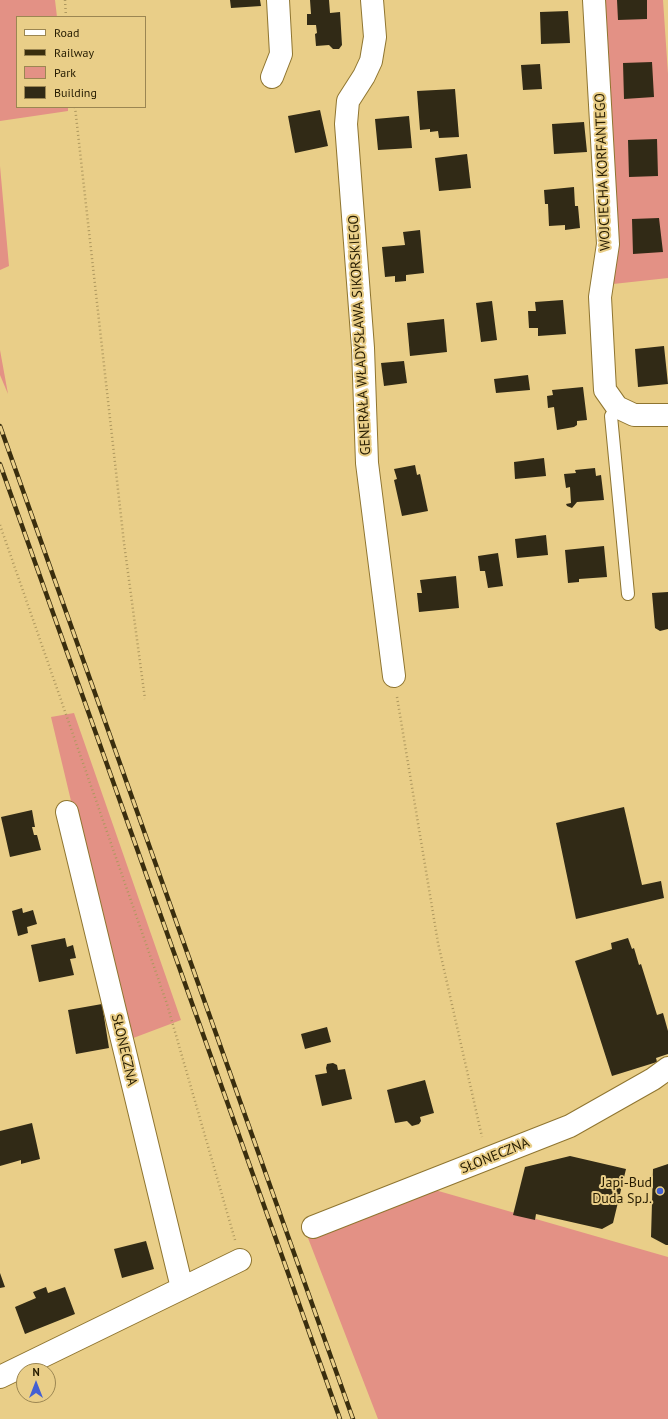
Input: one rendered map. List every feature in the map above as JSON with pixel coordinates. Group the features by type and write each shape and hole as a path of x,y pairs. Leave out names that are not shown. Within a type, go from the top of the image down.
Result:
{"street":[{"path":"272,77 280,54 278,0"},
{"name":"GENERAŁA WŁADYSŁAWA SIKORSKIEGO","path":"372,0 375,36 371,62 348,101 346,124 363,348 368,463 394,676"},
{"name":"WOJCIECHA KORFANTEGO","path":"594,0 608,244 600,297 604,375 605,390 617,407"},
{"path":"617,407 634,415 668,415"},
{"name":"SŁONECZNA","path":"67,812 182,1288"},
{"name":"SŁONECZNA","path":"313,1227 570,1126 653,1079 668,1068"},
{"path":"0,1377 240,1260"}],"lane":[{"path":"617,407 611,416 628,594"}],"path":[{"path":"65,0 66,16"},
{"path":"74,108 124,535 145,700"},
{"path":"0,525 167,1004 240,1260"},
{"path":"394,676 438,943 487,1159"}],"green space":[{"path":"0,0 55,0 57,16 16,16 16,108 68,108 68,111 0,121"},
{"path":"600,0 663,0 668,74 668,278 604,285"},
{"path":"0,166 9,266 0,270"},
{"path":"0,350 8,394 0,375"},
{"path":"74,713 181,1020 128,1040 51,717"},
{"path":"428,1188 668,1257 668,1419 378,1419 308,1238"}],"building":[{"path":"230,0 260,0 261,6 231,8"},
{"path":"310,0 329,0 330,13 340,12 342,45 339,49 333,49 329,45 316,46 316,25 307,25 307,14 311,14"},
{"path":"617,0 647,0 647,19 618,20"},
{"path":"568,11 570,43 541,44 540,12"},
{"path":"652,62 654,97 624,99 623,63"},
{"path":"540,64 542,89 523,90 521,65"},
{"path":"455,89 459,137 439,138 438,131 430,132 430,129 420,130 417,91"},
{"path":"320,110 328,146 295,153 288,116"},
{"path":"409,116 412,148 378,150 375,119"},
{"path":"584,122 587,152 554,154 552,124"},
{"path":"657,139 658,176 629,177 628,140"},
{"path":"467,154 471,188 439,191 435,158"},
{"path":"574,187 575,206 578,206 580,228 565,230 565,225 549,226 548,204 545,204 544,190"},
{"path":"659,218 663,252 633,254 632,219"},
{"path":"420,230 424,273 406,275 406,281 395,282 395,276 385,277 382,247 405,245 403,232"},
{"path":"563,300 566,334 538,336 538,328 529,328 528,311 536,311 535,302"},
{"path":"492,301 497,340 481,342 476,303"},
{"path":"444,319 447,352 410,356 407,323"},
{"path":"664,346 668,384 638,387 635,349"},
{"path":"404,361 407,383 384,386 381,363"},
{"path":"528,375 530,390 496,393 494,379"},
{"path":"583,387 587,420 577,421 577,425 574,427 557,430 554,407 548,408 547,396 553,395 552,390"},
{"path":"544,458 546,476 515,479 514,462"},
{"path":"415,465 417,475 420,474 428,511 402,516 394,480 397,479 394,469"},
{"path":"595,468 596,476 601,475 604,500 577,502 572,508 567,506 566,504 571,503 570,487 566,488 564,474 576,473 575,470"},
{"path":"546,535 548,555 517,558 515,539"},
{"path":"604,546 607,577 579,579 579,582 568,583 565,550"},
{"path":"498,553 503,586 488,588 485,571 480,571 478,556"},
{"path":"456,576 459,608 419,612 417,593 422,593 420,580"},
{"path":"668,592 668,629 660,631 655,628 652,593"},
{"path":"624,807 642,885 661,881 664,898 576,919 556,823"},
{"path":"32,810 35,827 32,827 34,835 37,835 41,850 10,857 1,817"},
{"path":"22,908 23,913 33,910 37,924 27,927 28,933 18,936 12,911"},
{"path":"65,938 67,947 73,945 76,958 70,959 74,975 39,982 31,945"},
{"path":"628,938 632,949 634,948 639,965 641,964 657,1015 663,1013 668,1031 668,1054 656,1058 657,1062 612,1076 575,961 612,949 611,943"},
{"path":"102,1004 109,1048 76,1054 68,1010"},
{"path":"327,1027 331,1042 305,1049 301,1034"},
{"path":"333,1063 337,1065 338,1070 345,1069 352,1099 322,1106 315,1075 327,1073 327,1064"},
{"path":"425,1080 434,1113 420,1117 421,1121 419,1124 412,1126 407,1121 395,1123 387,1090"},
{"path":"32,1123 40,1159 21,1164 21,1160 0,1166 0,1131"},
{"path":"570,1156 626,1169 613,1223 602,1229 536,1214 535,1220 513,1215 525,1167"},
{"name":"Japi-Bud Duda Sp.J.","path":"668,1164 668,1245 666,1245 651,1237 653,1169"},
{"path":"146,1241 154,1269 122,1278 114,1249"},
{"path":"0,1273 5,1287 0,1288"},
{"path":"46,1287 48,1293 65,1287 75,1314 25,1334 15,1307 36,1298 33,1292"}],"railway":[{"path":"0,426 353,1419"},
{"path":"0,464 340,1419"}],"place":[{"name":"Japi-Bud Duda Sp.J.","path":"660,1191"}]}
